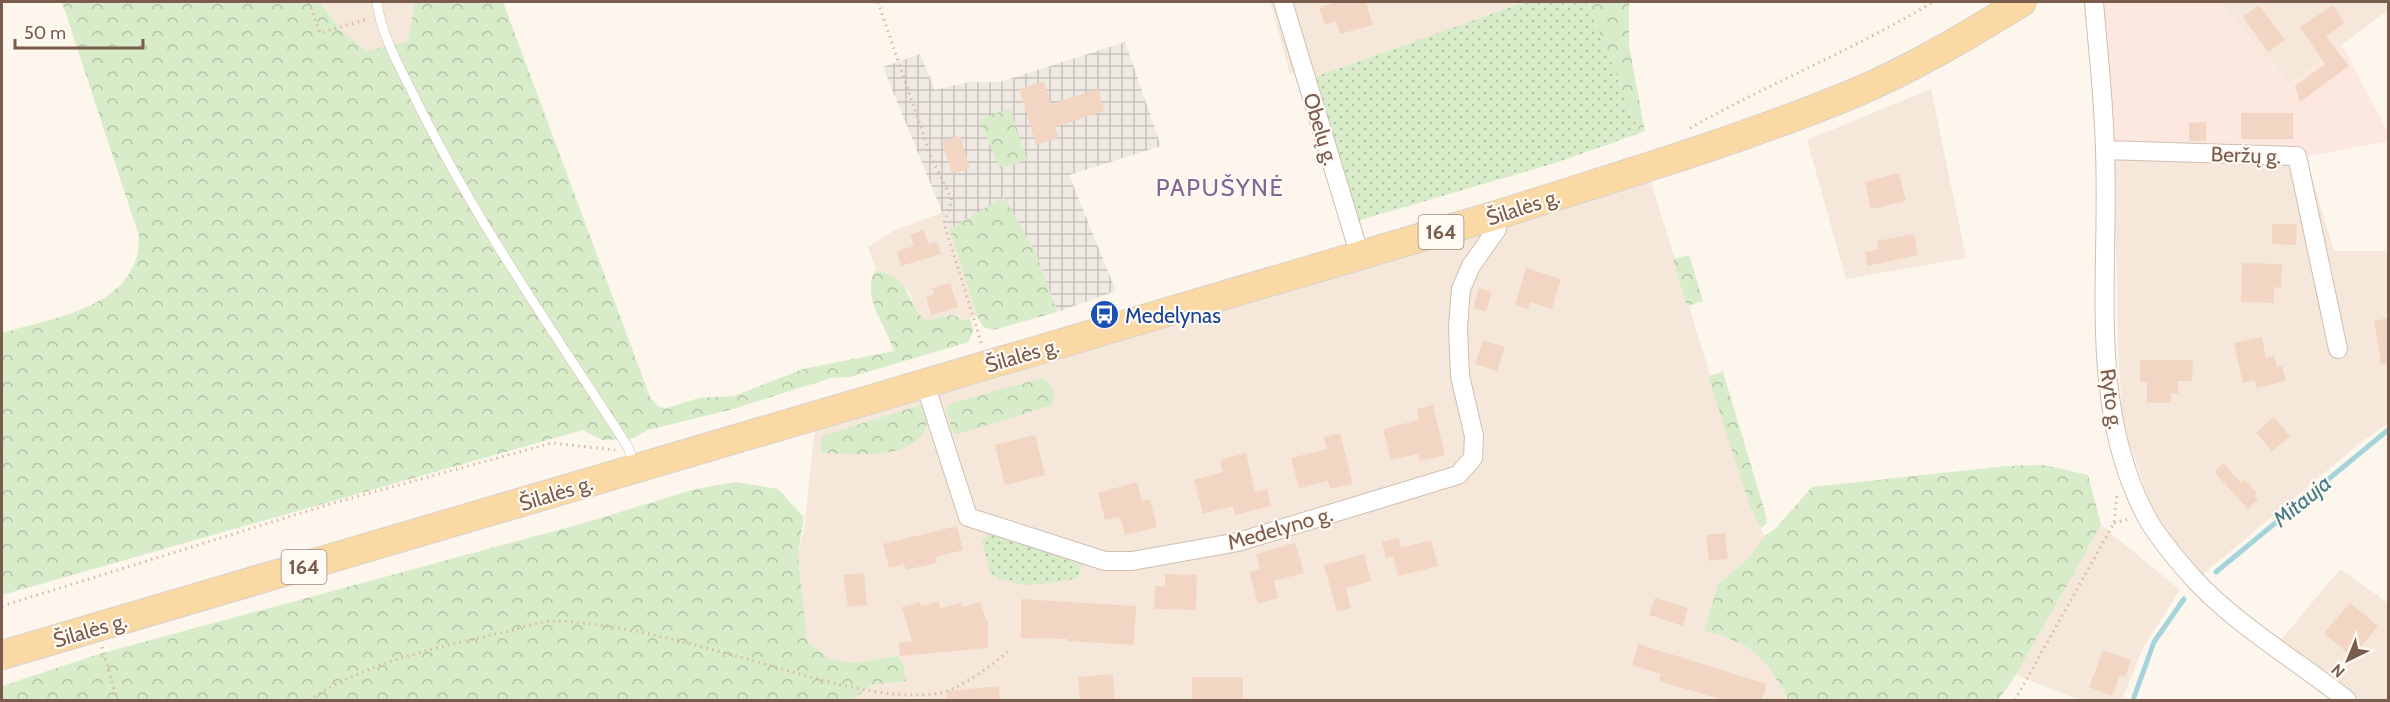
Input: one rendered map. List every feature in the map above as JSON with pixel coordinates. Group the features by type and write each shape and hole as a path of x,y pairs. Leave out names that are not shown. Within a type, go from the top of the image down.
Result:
{"main road":[{"name":"Šilalės g.","path":"2,655 97,629 632,458 925,384 988,349 1360,256 1497,215 1716,144 1852,94 1951,45 2022,2"}],"street":[{"name":"Obelų g.","path":"1283,2 1360,256"},
{"name":"Ryto g.","path":"2094,2 2105,150 2106,370 2111,410 2121,453 2145,514 2195,580 2223,606 2347,700"},
{"name":"Beržų g.","path":"2105,150 2297,156 2338,349"},
{"name":"Medelyno g.","path":"925,384 968,517 1105,561 1131,561 1238,542 1458,475 1473,458 1474,436 1460,376 1458,327 1461,289 1471,266 1497,229 1497,215"}],"lane":[{"path":"377,2 378,16 451,171 632,458"}],"path":[{"path":"309,2 320,33 378,16"},
{"path":"878,2 930,157 952,200 944,223 988,349"},
{"path":"1682,132 1753,92 1831,56 1933,2"},
{"path":"2,606 330,504 552,443 603,450 632,458"},
{"path":"2015,700 2114,523 2117,488"},
{"path":"309,700 337,682 434,648 555,621 617,627 703,647 874,694 908,696 940,693 984,670 1010,650"},
{"path":"97,629 117,700"}],"shaded area":[{"path":"320,2 415,2 408,41 367,51 343,33"},
{"path":"1270,2 1525,2 1306,80 1302,70 1290,74"},
{"path":"2104,2 2219,2 2290,84 2342,45 2388,132 2388,141 2306,157 2114,151"},
{"path":"2219,2 2385,2 2388,10 2290,84"},
{"path":"1125,42 1161,146 1069,175 1116,291 1057,312 1036,253 1004,198 949,229 883,67 920,54 935,90 969,82 1000,82"},
{"path":"1931,89 1966,258 1846,279 1807,140"},
{"path":"2114,151 2306,157 2334,251 2388,251 2388,423 2359,444 2202,575 2166,532 2153,510 2123,426 2118,352"},
{"path":"1650,178 1751,510 1765,536 1748,559 1718,584 1704,629 1743,643 1765,659 1787,700 852,700 872,685 906,681 897,656 853,663 829,659 807,641 798,554 804,530 815,427"},
{"path":"943,212 977,316 963,320 958,315 951,315 934,321 925,320 915,308 910,292 885,273 876,270 868,247 893,231"},
{"path":"2101,525 2180,590 2143,648 2122,700 2079,700 2016,675"},
{"path":"2340,569 2388,603 2388,700 2329,700 2270,653"}],"green space":[{"path":"62,2 320,2 343,33 367,51 408,41 415,2 503,2 650,397 659,407 667,408 699,398 734,396 803,369 894,351 872,300 872,279 876,270 903,285 925,320 949,315 963,320 970,318 973,330 969,342 850,377 831,378 733,409 648,430 631,439 602,440 583,430 2,595 2,333 60,317 98,302 114,291 127,277 138,251 139,236"},
{"path":"1525,2 1587,2 1640,133 1555,163 1350,223 1306,80"},
{"path":"1587,2 1629,2 1629,46 1645,131 1640,133"},
{"path":"1010,108 1027,160 1000,168 979,120"},
{"path":"1004,197 1036,253 1057,312 993,330 983,327 977,316 949,229"},
{"path":"1689,255 1703,301 1687,306 1673,259"},
{"path":"1723,372 1765,512 1767,523 1761,528 1751,510 1708,376"},
{"path":"1043,378 1052,389 1053,405 958,434 953,432 946,410 948,404"},
{"path":"921,405 928,420 926,427 917,441 905,448 869,454 821,453 822,436"},
{"path":"2044,465 2088,475 2101,525 2016,675 1998,700 1787,700 1770,669 1754,652 1735,641 1704,630 1718,584 1748,559 1765,536 1775,529 1812,487 2007,466"},
{"path":"736,482 778,489 804,517 798,554 807,641 830,659 853,663 897,656 904,667 906,681 872,685 852,700 2,700 2,686 99,654 584,523 695,489"},
{"path":"989,532 1082,562 1078,578 1033,584 1000,579 990,573 982,542"}],"building":[{"path":"1337,2 1366,2 1373,25 1340,34 1336,21 1325,25 1319,7"},
{"path":"2259,5 2285,40 2268,52 2243,17"},
{"path":"2333,5 2345,23 2326,36 2349,66 2300,102 2295,86 2325,64 2300,27"},
{"path":"1044,81 1051,104 1098,89 1105,111 1055,127 1059,138 1036,145 1019,89"},
{"path":"2241,113 2293,113 2293,139 2241,139"},
{"path":"2206,122 2206,141 2189,141 2189,123"},
{"path":"960,136 970,168 952,174 942,141"},
{"path":"1899,173 1906,201 1871,209 1865,182"},
{"path":"2272,224 2297,224 2296,245 2272,244"},
{"path":"924,230 928,244 937,242 941,254 901,266 897,251 914,246 910,235"},
{"path":"1914,234 1918,255 1867,266 1865,252 1879,249 1877,241"},
{"path":"2242,263 2282,264 2281,288 2274,287 2274,303 2241,302"},
{"path":"1526,268 1561,279 1552,309 1530,302 1528,309 1515,305"},
{"path":"950,283 958,307 931,315 926,297 934,294 932,288"},
{"path":"1479,288 1492,292 1486,312 1473,308"},
{"path":"2388,318 2388,364 2381,364 2374,321"},
{"path":"2262,337 2266,358 2274,356 2277,367 2282,366 2286,381 2256,388 2255,380 2243,383 2234,343"},
{"path":"1483,340 1505,347 1497,371 1475,364"},
{"path":"2140,360 2193,360 2192,381 2178,381 2178,394 2171,393 2171,403 2147,403 2147,382 2140,381"},
{"path":"1433,405 1445,455 1420,461 1418,454 1391,460 1383,429 1419,420 1417,409"},
{"path":"2274,417 2290,436 2272,451 2256,433"},
{"path":"1340,433 1353,484 1330,489 1328,481 1299,488 1291,458 1327,449 1324,437"},
{"path":"1035,435 1045,475 1005,485 995,445"},
{"path":"1246,453 1255,492 1267,489 1271,506 1235,515 1233,506 1203,514 1194,480 1223,472 1220,460"},
{"path":"2223,463 2241,483 2245,480 2257,493 2254,496 2258,499 2248,509 2214,472"},
{"path":"1137,482 1142,501 1150,499 1157,527 1125,535 1120,517 1105,520 1098,493"},
{"path":"957,526 963,550 936,557 937,563 906,570 904,564 889,568 883,544"},
{"path":"1725,533 1728,559 1709,561 1706,535"},
{"path":"1399,538 1401,548 1431,540 1438,566 1398,576 1393,556 1386,558 1382,542"},
{"path":"1295,543 1304,573 1274,581 1278,598 1258,604 1249,572 1260,569 1256,554"},
{"path":"1364,554 1371,581 1346,588 1351,608 1337,612 1324,565"},
{"path":"864,573 867,605 848,607 843,575"},
{"path":"1165,574 1197,575 1196,610 1154,609 1155,586 1165,586"},
{"path":"1655,598 1688,608 1683,626 1649,615"},
{"path":"1021,599 1136,606 1134,645 1067,641 1067,639 1021,638"},
{"path":"939,601 940,609 961,602 962,607 980,602 988,623 988,648 900,656 899,643 912,641 902,607 920,602 921,607"},
{"path":"2350,603 2378,626 2352,657 2324,633"},
{"path":"1638,644 1767,684 1762,700 1723,700 1659,681 1661,674 1632,665"},
{"path":"2103,650 2131,660 2125,677 2120,675 2112,696 2089,687"},
{"path":"1113,674 1115,700 1080,700 1078,677"},
{"path":"1192,677 1243,677 1243,700 1192,700"},
{"path":"999,686 1000,700 947,700 947,691"}],"waterway":[{"name":"Mitauja","path":"2216,572 2388,430"},
{"name":"Mitauja","path":"2133,700 2154,642 2184,599"}],"place":[{"name":"Medelynas","path":"1104,315"}],"district":[{"name":"PAPUŠYNĖ","path":"1220,187"}]}
